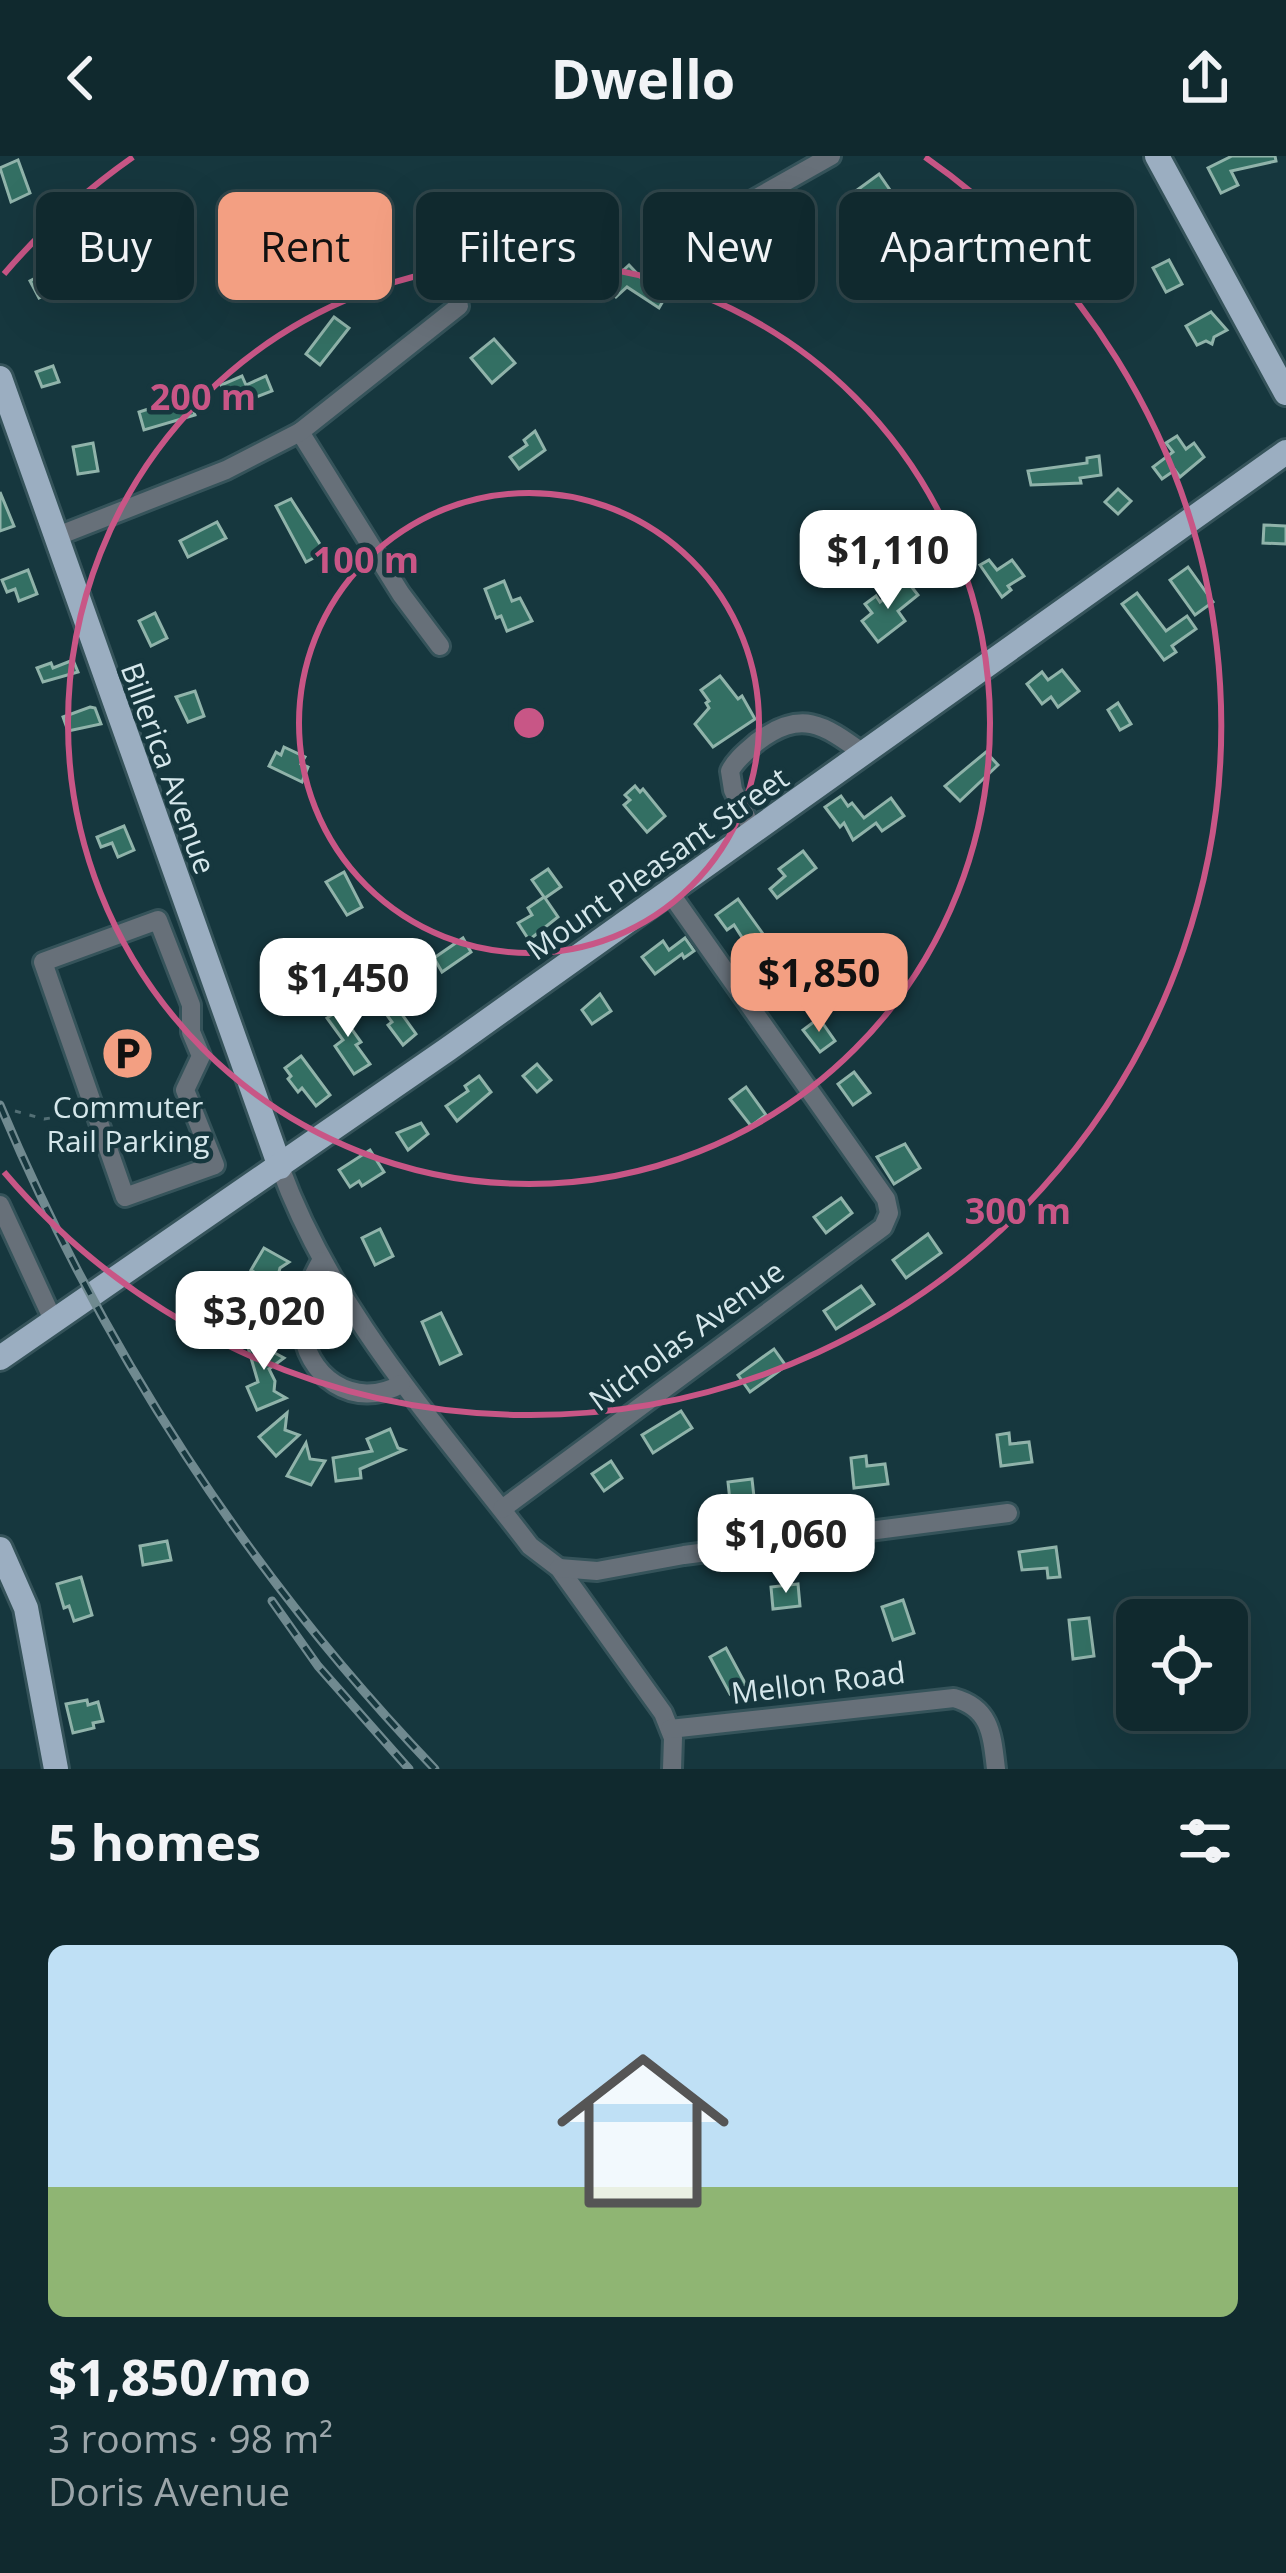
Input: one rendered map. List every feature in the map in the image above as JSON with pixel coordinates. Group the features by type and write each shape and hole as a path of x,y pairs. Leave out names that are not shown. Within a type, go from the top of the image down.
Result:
{"main road":[{"path":"1157,156 1286,393"},
{"name":"Billerica Avenue","path":"0,378 280,1167"},
{"name":"Mount Pleasant Street","path":"0,1358 280,1167 1286,452"},
{"path":"0,1549 26,1608 56,1769"}],"street":[{"path":"767,192 831,156"},
{"path":"55,537 226,470 300,432 459,306"},
{"path":"300,432 400,594 440,646"},
{"path":"753,831 733,790 730,770 784,723 807,723 836,734 863,753"},
{"name":"Nicholas Avenue","path":"502,1509 883,1227 889,1213 886,1199 668,890"},
{"path":"158,920 191,1005 191,1032 201,1056 185,1090 215,1165 125,1197 43,962 158,920"},
{"path":"191,1005 219,994"},
{"path":"201,1056 240,1052"},
{"name":"Billerica Avenue","path":"280,1167 321,1261 401,1384 540,1557 559,1568 670,1729"},
{"path":"0,1204 54,1322"},
{"path":"321,1261 307,1286 302,1325 310,1358 336,1387 363,1396 386,1393 401,1384"},
{"path":"559,1568 597,1570 1008,1513"},
{"name":"Mellon Road","path":"670,1729 944,1698 973,1705 991,1726 996,1769"},
{"path":"670,1729 673,1769"}],"path":[{"path":"15,1111 44,1118 95,1112"}],"building":[{"path":"1232,156 1275,156 1276,161 1231,171 1238,185 1221,193 1208,168"},
{"path":"18,160 30,193 11,202 0,168"},
{"path":"879,174 890,190 888,192 854,192"},
{"path":"1169,260 1182,284 1166,292 1153,268"},
{"path":"629,265 643,280 643,298 627,287 619,294 619,274"},
{"path":"1211,312 1227,330 1214,337 1212,344 1197,345 1186,326"},
{"path":"334,317 349,328 320,365 306,354"},
{"path":"494,339 515,363 492,383 471,358"},
{"path":"53,366 59,382 42,387 36,372"},
{"path":"242,376 246,385 266,376 272,391 230,407 221,385"},
{"path":"189,396 195,415 144,430 139,412"},
{"path":"535,431 545,450 519,469 510,457 527,445 524,440"},
{"path":"1177,436 1186,449 1194,443 1204,457 1180,477 1175,470 1162,479 1153,467 1173,452 1166,443"},
{"path":"93,443 98,471 78,474 73,447"},
{"path":"1099,456 1101,475 1080,478 1081,483 1031,485 1028,471 1087,463 1087,458"},
{"path":"1118,489 1131,501 1118,514 1105,502"},
{"path":"0,492 14,526 0,531"},
{"path":"291,499 325,552 306,562 276,506"},
{"path":"217,522 226,538 188,557 180,541"},
{"path":"1264,525 1286,526 1286,544 1263,543"},
{"path":"989,560 997,570 1012,560 1024,576 1008,586 1011,590 1002,597 980,565"},
{"path":"1188,567 1213,602 1195,615 1170,580"},
{"path":"28,570 37,594 19,601 15,589 7,592 2,580"},
{"path":"504,581 512,601 520,598 532,621 507,631 501,616 496,618 485,589"},
{"path":"907,581 918,595 898,611 905,621 878,642 862,621 872,613 865,604 876,596 880,602"},
{"path":"1137,593 1166,631 1187,616 1196,629 1172,646 1176,652 1164,660 1122,604"},
{"path":"155,613 167,638 151,646 139,621"},
{"path":"73,660 78,672 43,682 37,668"},
{"path":"1062,670 1079,691 1058,707 1051,697 1042,704 1027,684 1042,672 1048,680"},
{"path":"720,676 738,699 742,696 755,719 713,747 695,724 709,708 701,690"},
{"path":"195,691 204,716 188,722 176,697"},
{"path":"1118,703 1131,724 1120,730 1108,710"},
{"path":"95,708 101,724 68,731 63,717"},
{"path":"284,747 305,757 301,764 308,767 302,782 269,766"},
{"path":"986,752 998,765 960,801 945,786"},
{"path":"635,786 665,816 647,832 624,805 630,800 625,795"},
{"path":"841,796 864,818 891,798 904,816 882,831 876,823 853,840 844,823 840,827 825,807"},
{"path":"124,826 134,850 118,857 112,843 101,847 97,837"},
{"path":"803,851 816,868 777,898 770,889 785,876 779,869"},
{"path":"548,869 561,887 545,898 558,917 529,940 518,923 532,915 528,908 544,897 532,880"},
{"path":"344,872 362,907 347,915 326,882"},
{"path":"738,899 776,952 759,964 734,925 727,930 716,915"},
{"path":"463,938 471,952 442,972 434,958"},
{"path":"685,938 694,951 655,974 642,957 663,941 669,950"},
{"path":"315,940 322,954 307,962 299,948"},
{"path":"600,994 611,1011 592,1024 582,1010"},
{"path":"391,999 416,1034 403,1045 381,1007"},
{"path":"346,1005 356,1019 348,1024 361,1042 356,1045 370,1064 354,1074 335,1046 343,1040 327,1018"},
{"path":"819,1018 835,1041 820,1052 803,1030"},
{"path":"301,1056 330,1095 316,1106 288,1079 291,1076 285,1068"},
{"path":"537,1064 551,1080 537,1092 523,1076"},
{"path":"854,1072 870,1093 853,1105 838,1084"},
{"path":"479,1076 491,1092 457,1121 446,1106 468,1091 465,1086"},
{"path":"746,1087 766,1115 751,1126 730,1099"},
{"path":"421,1123 428,1134 408,1150 397,1133"},
{"path":"905,1144 920,1168 894,1184 877,1157"},
{"path":"370,1150 384,1172 362,1186 359,1181 350,1187 339,1170"},
{"path":"841,1198 852,1213 826,1233 814,1217"},
{"path":"380,1229 393,1256 375,1265 362,1238"},
{"path":"928,1234 941,1253 906,1278 893,1260"},
{"path":"264,1248 289,1262 268,1288 280,1300 274,1306 277,1321 248,1317 251,1270"},
{"path":"861,1286 874,1304 836,1329 824,1311"},
{"path":"441,1313 461,1354 440,1364 422,1322"},
{"path":"275,1337 273,1352 284,1358 269,1369 274,1391 286,1398 257,1410 247,1387 258,1382 247,1344"},
{"path":"774,1349 786,1366 750,1392 738,1375"},
{"path":"681,1411 692,1428 653,1453 642,1435"},
{"path":"287,1413 285,1430 299,1435 276,1456 259,1437"},
{"path":"390,1429 398,1448 404,1450 360,1469 361,1478 336,1481 333,1458 372,1451 367,1439"},
{"path":"1009,1433 1010,1444 1029,1442 1032,1462 1001,1466 997,1435"},
{"path":"306,1443 310,1459 325,1461 311,1485 287,1476"},
{"path":"866,1456 867,1466 885,1464 888,1484 854,1488 851,1458"},
{"path":"611,1461 622,1478 604,1491 592,1474"},
{"path":"752,1479 754,1497 730,1501 728,1482"},
{"path":"167,1541 171,1560 143,1565 140,1546"},
{"path":"1056,1547 1060,1577 1048,1578 1047,1568 1022,1570 1019,1552"},
{"path":"81,1577 92,1615 74,1621 69,1606 64,1608 57,1584"},
{"path":"798,1584 800,1606 773,1609 771,1587"},
{"path":"903,1600 914,1633 893,1640 882,1607"},
{"path":"1089,1618 1094,1656 1073,1659 1069,1620"},
{"path":"726,1648 746,1685 730,1694 710,1657"},
{"path":"87,1700 88,1705 98,1702 103,1721 73,1733 66,1704"}],"railway":[{"path":"0,1105 85,1285 187,1457 304,1619 435,1769"},
{"path":"272,1601 318,1666 409,1769"}],"place":[{"name":"Commuter Rail Parking","path":"128,1054"}]}
